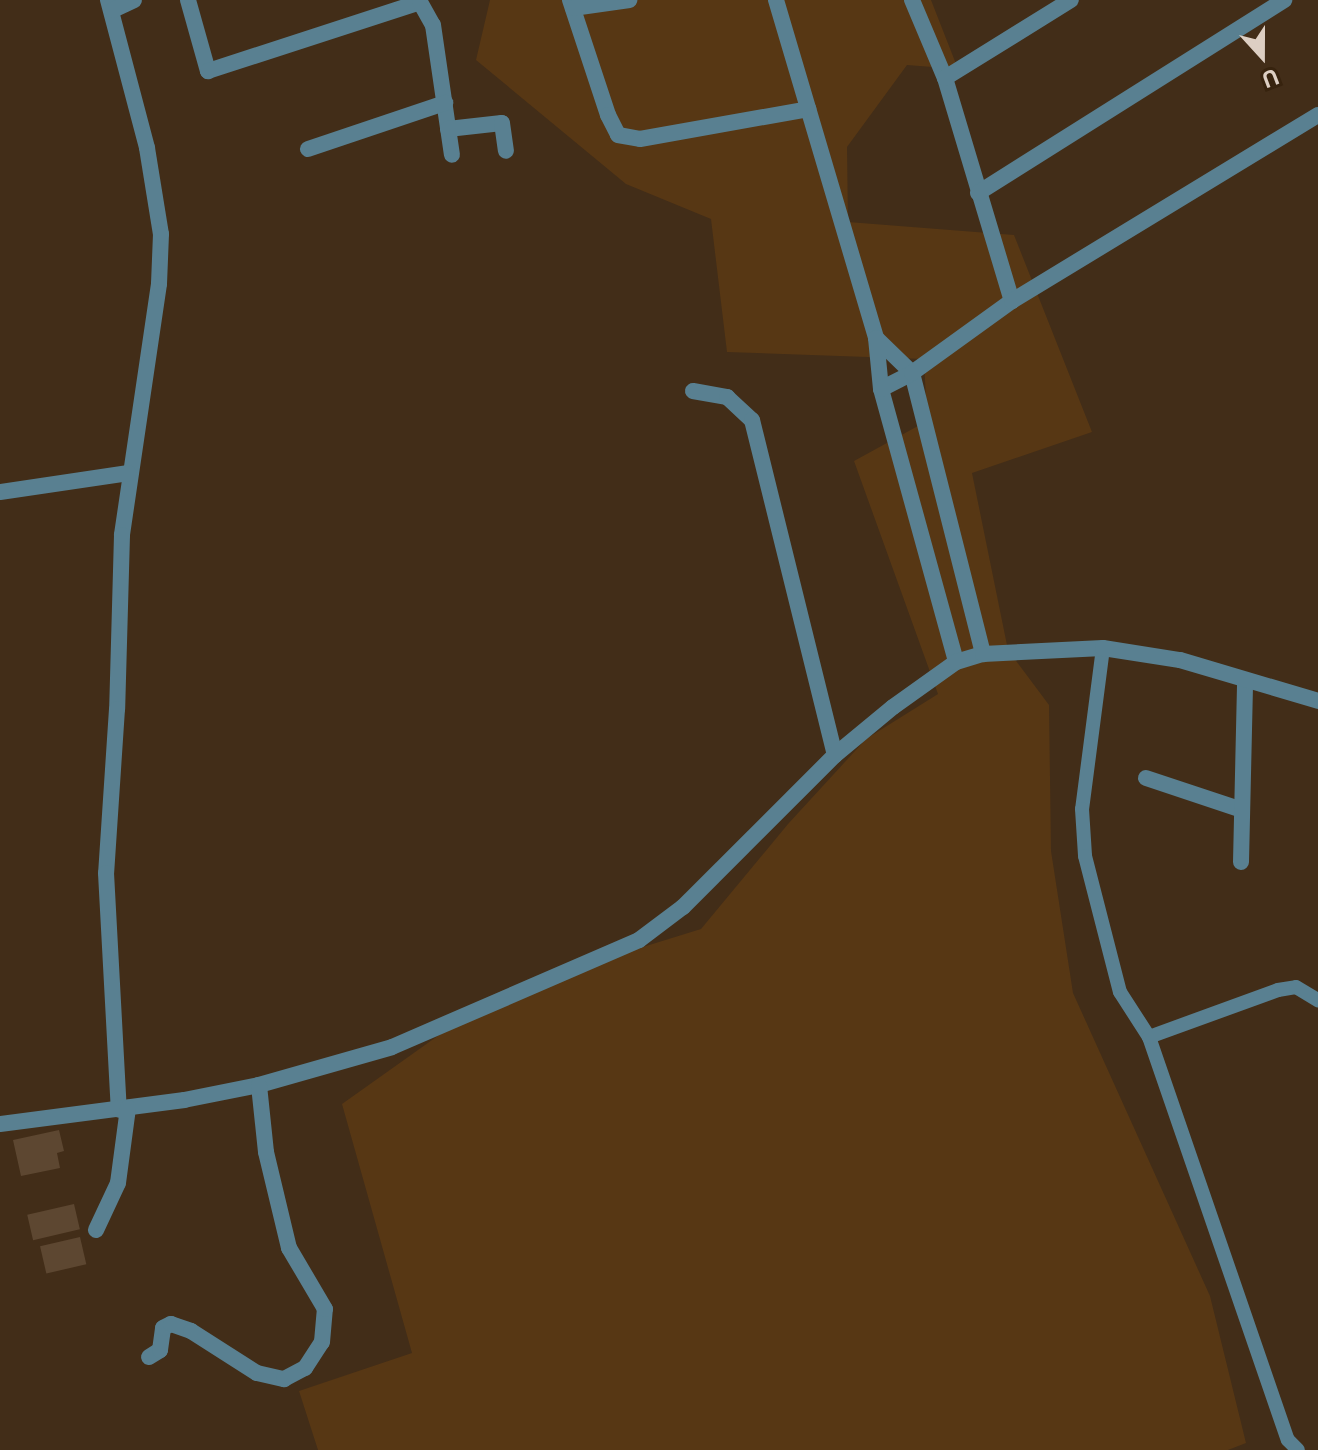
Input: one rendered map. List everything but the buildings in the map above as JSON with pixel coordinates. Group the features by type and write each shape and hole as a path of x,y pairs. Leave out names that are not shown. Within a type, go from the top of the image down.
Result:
{"street":[{"path":"96,1230 118,1183 124,1109 106,873 117,709 122,535 159,284 161,234 147,148 111,5 134,0"},
{"path":"188,0 208,71 420,2 433,25 452,155"},
{"path":"629,0 571,4 608,115 618,135 640,139 808,109"},
{"path":"776,0 876,338 881,389 956,662"},
{"path":"912,0 945,78 1012,301"},
{"path":"945,78 1071,0"},
{"path":"978,193 1284,0"},
{"path":"308,149 445,103"},
{"path":"881,389 912,373 1012,301 1318,115"},
{"path":"448,129 502,123 506,151"},
{"path":"876,338 912,373 983,654"},
{"path":"693,391 727,397 752,420 835,755"},
{"path":"0,492 129,473"},
{"path":"0,1124 124,1109 259,1085 392,1047 639,940 683,907 835,755 956,662 983,654 1103,648 1180,660 1318,701"},
{"path":"1241,862 1245,680"},
{"path":"1146,778 1242,810"},
{"path":"149,1357 161,1348 163,1328 171,1324 191,1331 257,1373 284,1379 305,1368 322,1342 325,1309 289,1248 266,1152 259,1085"}],"lane":[{"path":"1103,648 1082,809 1085,856 1120,992 1149,1037 1288,1440 1298,1450"},
{"path":"1149,1037 1278,990 1296,987 1318,1000"}],"shaded area":[{"path":"490,0 931,0 958,69 907,65 847,147 848,222 1014,235 1092,432 972,473 1008,650 1049,705 1051,851 1073,993 1210,1296 1246,1443 1228,1450 318,1450 299,1391 412,1353 342,1104 501,991 701,929 788,824 866,739 938,694 854,461 927,421 924,359 727,352 711,219 626,184 476,60"}]}
